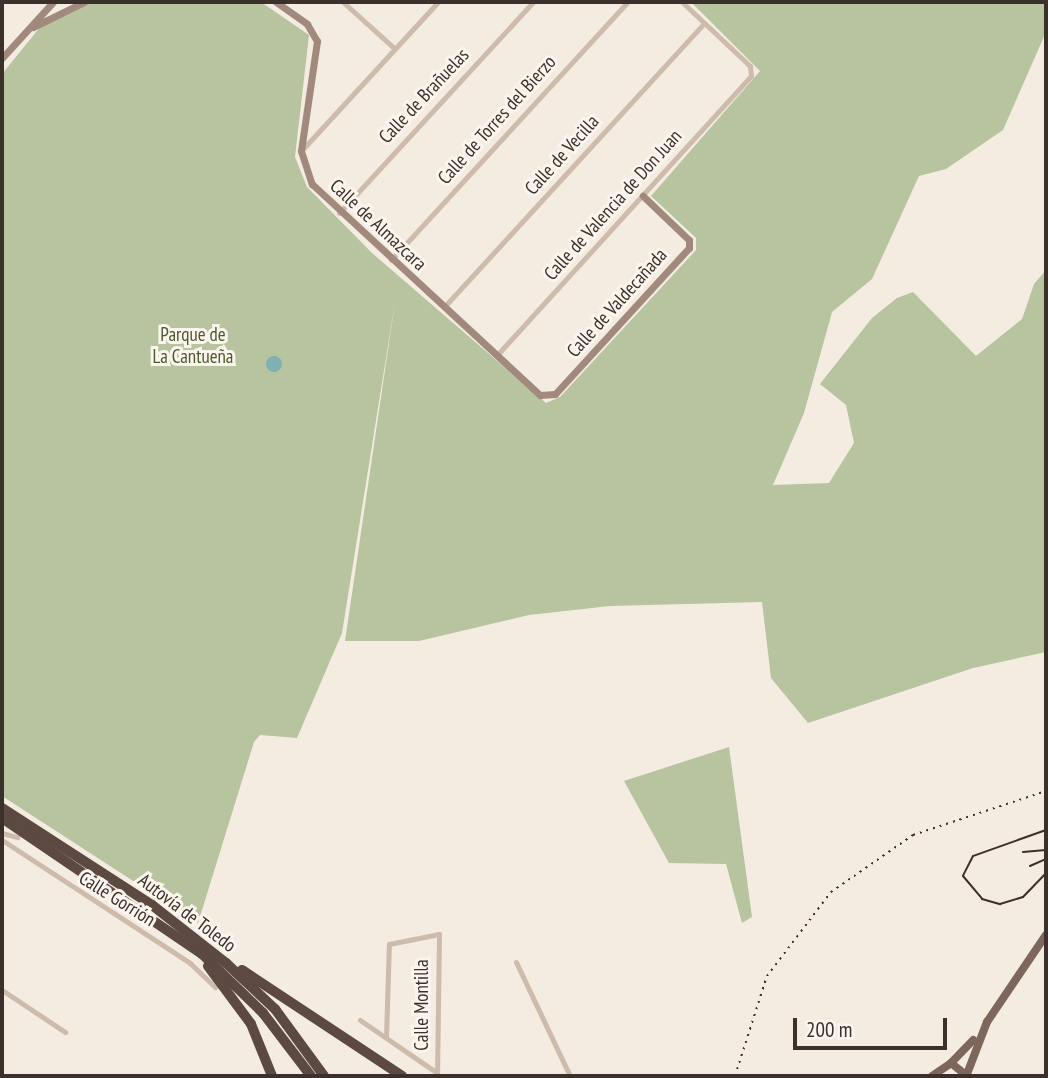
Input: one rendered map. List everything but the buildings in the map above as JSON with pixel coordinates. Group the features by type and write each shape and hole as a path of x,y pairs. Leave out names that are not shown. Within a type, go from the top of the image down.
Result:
{"highway":[{"path":"2,803 23,823"},
{"name":"Autovía de Toledo","path":"2,808 182,927 275,1009 324,1076"},
{"name":"Autovía de Toledo","path":"2,818 189,946 263,1013 311,1076"},
{"path":"17,837 56,855"},
{"path":"182,927 400,1076"},
{"path":"189,946 246,1015 272,1076"}],"main road":[{"path":"932,1076 951,1063 987,1022 1046,935"},
{"path":"951,1063 967,1075 987,1022"}],"street":[{"path":"2,58 53,2"},
{"path":"20,39 70,3 83,2"},
{"name":"Calle de Almazcara","path":"276,2 317,37 301,151 312,184 391,260 545,397"},
{"path":"343,2 395,49"},
{"path":"301,151 438,2"},
{"name":"Calle de Brañuelas","path":"339,212 533,2"},
{"name":"Calle de Torres del Bierzo","path":"391,260 627,2"},
{"path":"682,2 704,23"},
{"name":"Calle de Valencia de Don Juan","path":"498,355 751,76 750,65 704,23"},
{"name":"Calle de Vecilla","path":"444,307 704,23"},
{"path":"304,128 320,131"},
{"name":"Calle de Valdecañada","path":"545,397 555,394 689,248 689,240 643,196"},
{"path":"2,833 17,837"},
{"name":"Calle Gorrión","path":"2,840 190,963 215,987"},
{"name":"Calle Montilla","path":"386,1037 389,944 439,934 437,1074"},
{"path":"189,946 190,963"},
{"path":"516,962 570,1076"},
{"path":"2,990 65,1032"},
{"path":"360,1020 437,1074"}],"green space":[{"name":"Parque de La Cantueña","path":"92,2 261,2 309,35 295,157 307,187 372,253 546,403 560,397 696,250 696,238 651,196 760,71 691,2 1046,2 1046,32 1003,130 946,169 919,176 872,279 832,312 804,413 773,485 829,483 854,443 846,405 820,384 872,318 897,298 913,292 976,356 1022,319 1034,284 1046,270 1046,652 973,668 808,723 771,678 762,602 610,606 529,615 419,641 345,641 395,302 342,633 297,738 260,735 254,742 198,923 2,796 2,74 41,26"},
{"path":"729,747 752,917 742,923 726,864 669,863 624,781"}],"water":[{"path":"274,356 280,358 280,370 274,372 268,370 266,364 268,358"}],"tram line":[{"path":"1046,830 973,856 963,876 982,899 1000,904 1023,897 1046,873"},
{"path":"1023,852 1046,850"},
{"path":"1030,866 1046,859"}],"railway":[{"path":"735,1076 767,976 831,892 913,835 1046,791"}]}
